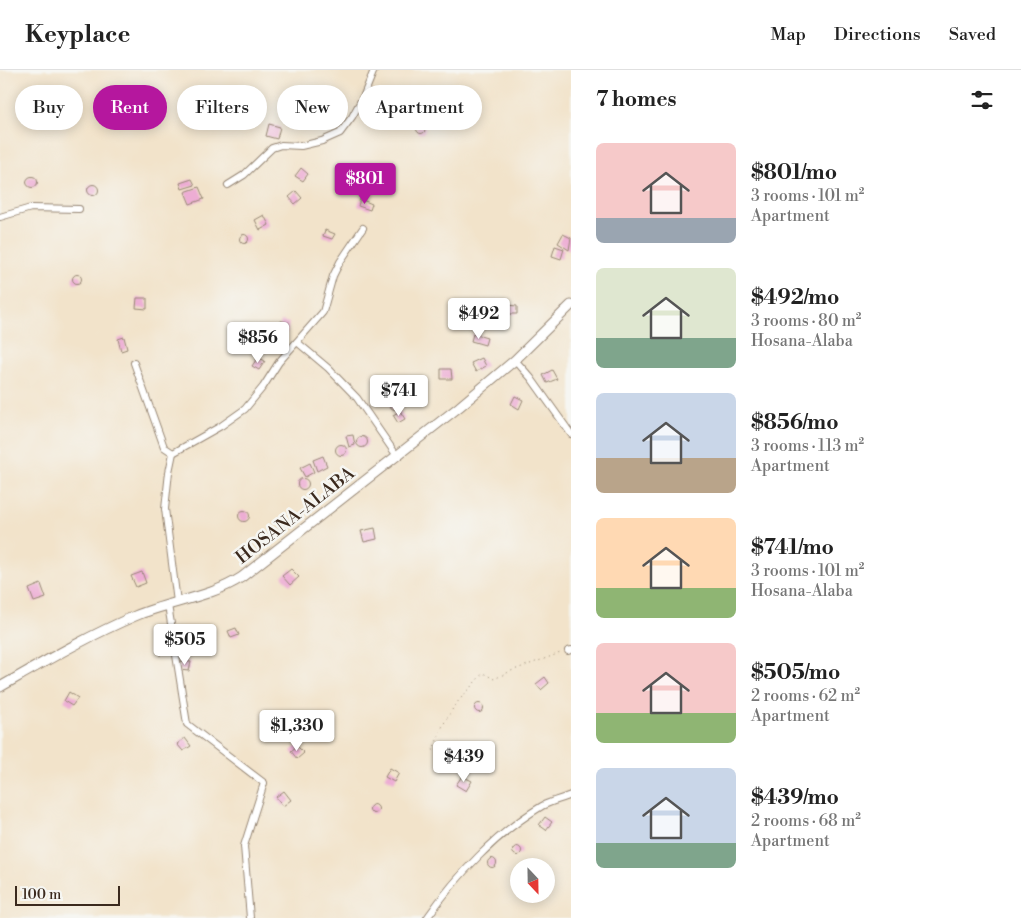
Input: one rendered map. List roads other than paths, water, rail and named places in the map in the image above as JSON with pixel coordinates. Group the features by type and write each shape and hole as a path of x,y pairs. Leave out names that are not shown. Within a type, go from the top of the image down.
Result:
{"main road":[{"name":"HOSANA-ALABA","path":"0,687 81,641 137,615 221,589 242,577 397,456 515,360 571,305"}],"street":[{"path":"228,186 244,175 272,148 281,145 301,146 322,142 340,133 352,117 374,70"},
{"path":"0,217 31,208 79,209"},
{"path":"172,453 221,426 245,408 264,387 279,362 323,312 333,276 362,228"},
{"path":"297,342 328,368 357,398 397,456"},
{"path":"515,360 531,378 571,434"},
{"path":"134,363 164,447 172,453"},
{"path":"172,453 165,509 173,604 187,724 264,783 244,846 250,918"},
{"path":"427,918 440,899 506,832 544,806 571,795"}]}
